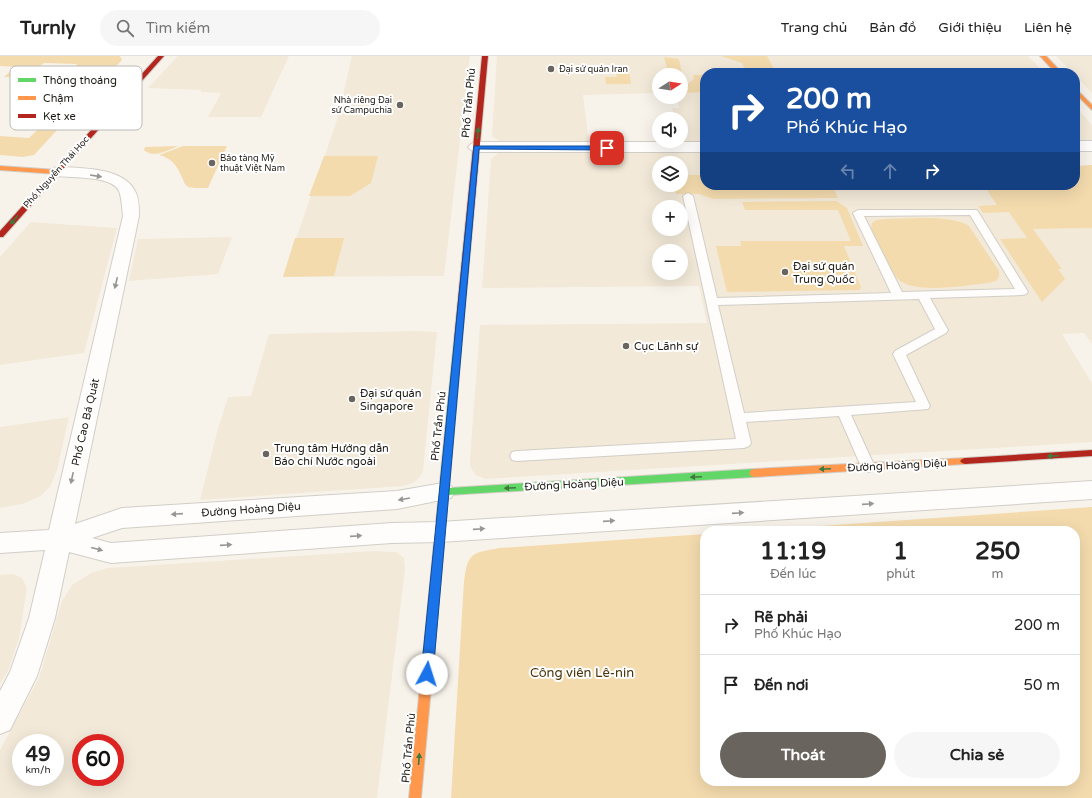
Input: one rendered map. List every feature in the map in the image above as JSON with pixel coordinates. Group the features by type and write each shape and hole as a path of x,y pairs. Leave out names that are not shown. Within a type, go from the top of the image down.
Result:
{"main road":[{"name":"Phố Nguyễn Thái Học","path":"142,77 161,56"},
{"name":"Phố Trần Phú","path":"415,798 485,56"},
{"path":"1043,56 1054,68"},
{"path":"1080,95 1092,108"},
{"name":"Phố Nguyễn Thái Học","path":"0,236 95,130"},
{"path":"0,168 58,172"},
{"name":"Đường Hoàng Diệu","path":"443,492 1092,454"}],"street":[{"path":"1080,146 1092,146"},
{"path":"476,148 700,147"},
{"name":"Phố Cao Bá Quát","path":"0,720 23,676 42,618 131,216 127,190 119,182 106,177 58,172"},
{"name":"Đường Hoàng Diệu","path":"59,539 111,553 392,533 440,532 1092,490"},
{"name":"Đường Hoàng Diệu","path":"0,543 59,539 122,518 397,500 443,492"}],"lane":[{"path":"517,456 744,442 688,196"},
{"path":"712,302 898,296 922,295 1022,292 973,212 858,213 898,296"},
{"path":"738,418 924,406 899,354 942,330 922,295"},
{"path":"843,411 868,467"}],"shaded area":[{"path":"178,56 289,56 261,117 208,117 221,93 201,92 201,90 148,88"},
{"path":"352,56 470,56 444,276 283,277 338,117"},
{"path":"497,56 1028,56 1039,68 700,68 700,143 688,143 688,112 673,112 672,108 679,108 678,104 688,104 688,68 652,68 652,93 583,95 589,143 501,142 493,137"},
{"path":"1056,56 1092,56 1092,93 1080,80 1080,68 1068,68"},
{"path":"1080,112 1092,125 1092,141 1080,142"},
{"path":"700,150 700,190 1008,190 1043,229 1092,228 1092,344 1084,333 1062,334 1092,383 1092,442 485,479 476,475 470,467 470,459 480,325 707,323 699,286 482,288 491,159 498,153 505,151"},
{"path":"31,222 117,228 84,353 0,365 0,257"},
{"path":"232,237 218,274 129,281 138,239"},
{"path":"415,331 437,332 423,471 420,477 413,483 403,486 200,500 217,432 228,397 251,396 269,334"},
{"path":"69,417 57,470 51,485 41,496 22,504 0,508 0,427"},
{"path":"374,551 396,552 404,558 405,570 377,798 0,798 0,750 39,678 62,601 72,585 91,573 108,568"},
{"path":"13,574 22,578 27,588 19,638 8,671 0,684 0,575"}],"green space":[{"path":"0,56 120,56 122,60 116,66 75,66 77,64 44,63 40,66 0,66"},
{"path":"721,56 767,56 773,68 744,68 742,63"},
{"path":"664,57 679,59 681,68 667,68"},
{"path":"616,70 629,70 631,84 606,84 605,77 617,77"},
{"path":"10,72 10,77 4,77"},
{"path":"693,75 700,75 700,92 688,93 688,84 694,79"},
{"path":"37,130 57,130 34,155 23,157 0,155 0,136 29,138"},
{"path":"178,146 157,154 148,153 144,150 145,147"},
{"path":"183,146 227,146 208,188 188,187 173,162 159,155"},
{"path":"324,156 378,156 371,183 350,196 309,196"},
{"path":"1092,165 1092,228 1033,229 1062,269 1058,269 1065,279 1042,302 1000,239 1027,238 1009,212 983,213 978,206 997,205 987,190 1080,190 1080,166"},
{"path":"688,175 700,175 700,190 834,190 838,198 713,199 699,194 676,194 676,192 688,192"},
{"path":"836,201 847,208 863,246 844,246 861,287 860,290 727,292 716,246 741,246 740,241 851,241 838,210 745,210 742,202"},
{"path":"940,219 961,222 969,226 999,271 999,277 996,281 988,283 939,288 926,288 903,283 896,277 890,267 871,228 872,223 877,220"},
{"path":"295,238 344,238 334,276 283,277"},
{"name":"Công viên Lê-nin","path":"1092,507 1092,798 451,798 464,581 467,564 470,559 477,553 499,548 700,534 700,786 1080,786 1080,526 818,526"}],"traffic: fast":[{"path":"441,523 458,341"},
{"path":"443,492 754,473"}],"traffic: slow":[{"path":"1043,56 1054,68"},
{"path":"1080,95 1092,108"},
{"path":"0,168 57,172"},
{"path":"754,473 965,461"},
{"path":"415,798 441,523"}],"traffic: jam":[{"path":"142,77 161,56"},
{"path":"458,341 485,56"},
{"path":"0,235 94,130"},
{"path":"965,461 1092,453"}],"place":[{"name":"Đại sứ quán Iran","path":"551,69"},
{"name":"Nhà riêng Đại sứ Campuchia","path":"400,105"},
{"name":"Bảo tàng Mỹ thuật Việt Nam","path":"212,163"},
{"name":"Đại sứ quán Trung Quốc","path":"785,272"},
{"name":"Cục Lãnh sự","path":"626,346"},
{"name":"Đại sứ quán Singapore","path":"352,399"},
{"name":"Trung tâm Hướng dẫn Báo chí Nước ngoài","path":"266,454"}],"route":[{"path":"427,674 476,148 607,148"}]}
